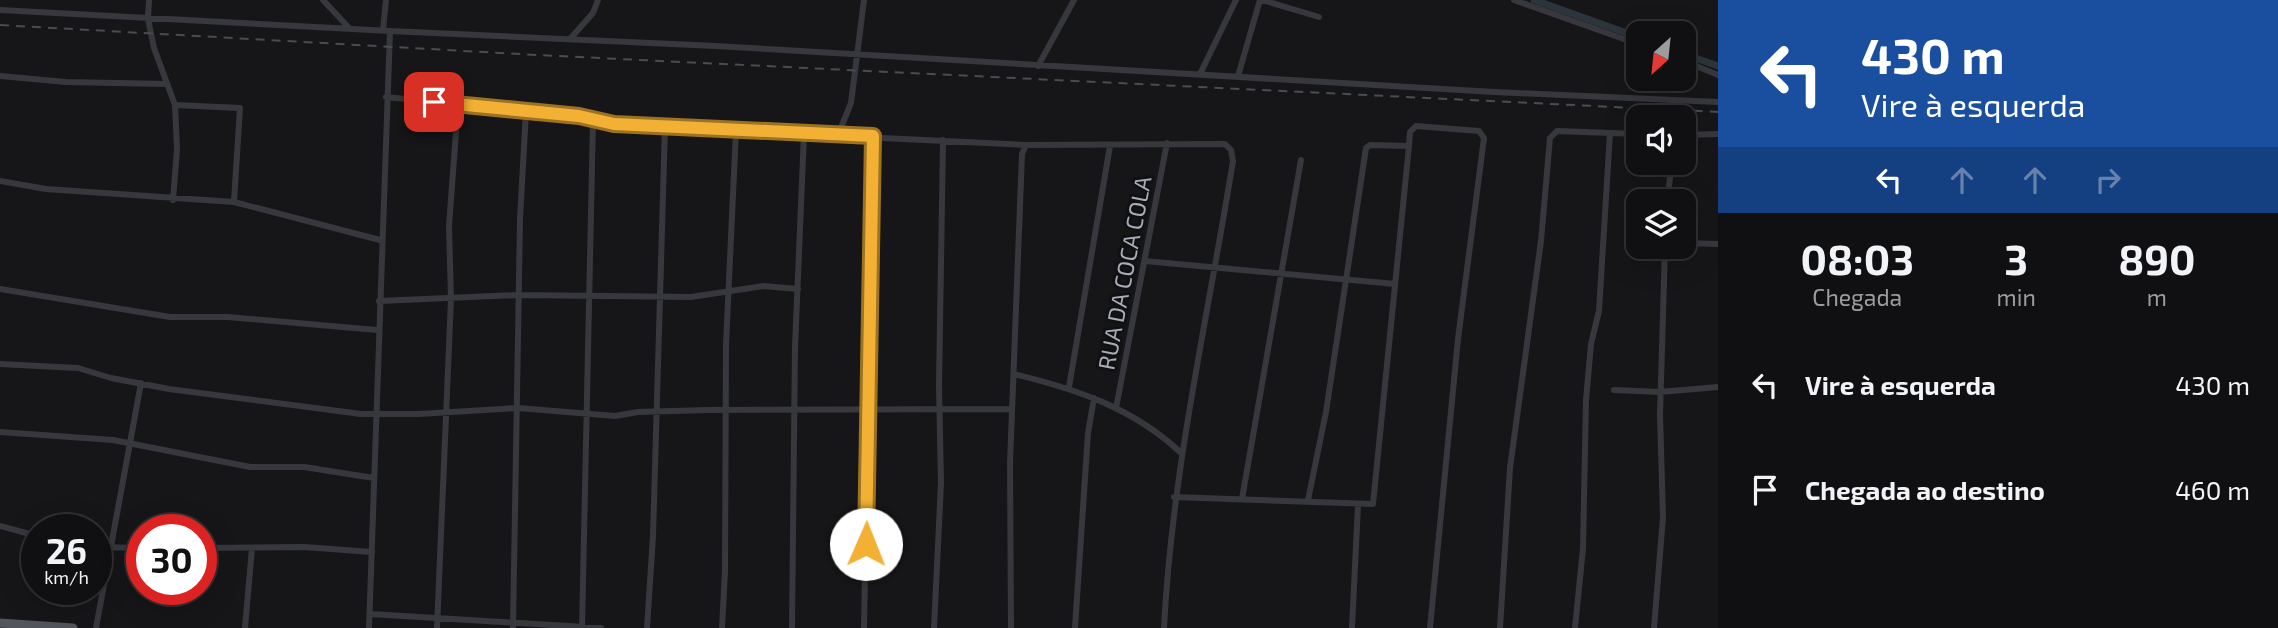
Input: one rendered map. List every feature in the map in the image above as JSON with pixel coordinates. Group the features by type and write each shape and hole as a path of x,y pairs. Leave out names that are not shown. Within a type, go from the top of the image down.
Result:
{"main road":[{"path":"0,623 73,628"}],"street":[{"path":"149,0 148,19 157,60 175,105 177,149 173,200"},
{"path":"323,0 351,29"},
{"path":"369,628 386,97 386,0"},
{"path":"570,39 593,13 598,0"},
{"path":"838,135 851,103 864,0"},
{"path":"1038,66 1074,0"},
{"path":"1200,74 1236,0"},
{"path":"1238,76 1261,0 1319,17"},
{"path":"1514,0 1626,40"},
{"path":"0,10 1718,102"},
{"path":"1696,66 1718,75"},
{"path":"0,76 66,82 167,84"},
{"path":"386,97 593,120 736,131 1026,145 1226,144 1231,150 1233,161 1174,497 1164,628"},
{"path":"437,628 451,299 449,226 458,104"},
{"path":"175,105 240,108 234,202"},
{"path":"513,626 519,295 526,111"},
{"path":"582,627 593,120"},
{"path":"647,628 665,126"},
{"path":"1174,497 1308,500 1358,505 1373,502 1410,132 1416,126 1479,131 1484,138 1457,351 1430,628"},
{"path":"722,628 729,290 736,131"},
{"path":"1500,628 1510,468 1539,252 1550,138 1557,131 1626,134"},
{"path":"1575,628 1583,548 1586,400 1593,334 1599,311 1610,133"},
{"path":"792,628 795,411 804,134"},
{"path":"1696,135 1718,134"},
{"path":"864,628 873,136"},
{"path":"934,628 940,551 939,384 943,140"},
{"name":"RUA DA COCA COLA","path":"1116,408 1167,143"},
{"path":"1011,628 1009,524 1012,409 1018,221 1022,153 1026,145"},
{"path":"1308,500 1347,279 1366,148 1370,145 1409,146"},
{"path":"1069,387 1110,146"},
{"path":"1242,499 1279,273 1301,160"},
{"path":"0,181 46,189 173,200 234,202 380,240"},
{"path":"1696,243 1718,244"},
{"path":"1654,628 1663,517 1660,391 1665,259"},
{"path":"1145,261 1395,284"},
{"path":"379,301 519,295 691,297 729,290 783,286 798,289"},
{"path":"0,289 170,317 228,317 377,330"},
{"path":"0,364 78,368 141,383 374,414 518,408 615,416 656,411 1012,409"},
{"path":"1014,374 1069,387 1116,408 1144,422 1181,452"},
{"path":"126,548 112,548 141,383"},
{"path":"1614,390 1660,391 1718,387"},
{"path":"1075,628 1088,433 1094,398"},
{"path":"0,432 64,435 131,443 250,467 304,467 373,478"},
{"path":"1352,628 1358,505"},
{"path":"0,526 21,532"},
{"path":"217,548 372,552"},
{"path":"245,628 252,548"},
{"path":"96,628 101,605"},
{"path":"370,614 513,626 600,628"}],"waterway":[{"path":"1534,0 1626,33"},
{"path":"1696,58 1718,66"}],"railway":[{"path":"0,25 537,55 1718,112"}],"route":[{"path":"434,102 579,116 614,124 873,136 867,352 866,544"}]}
